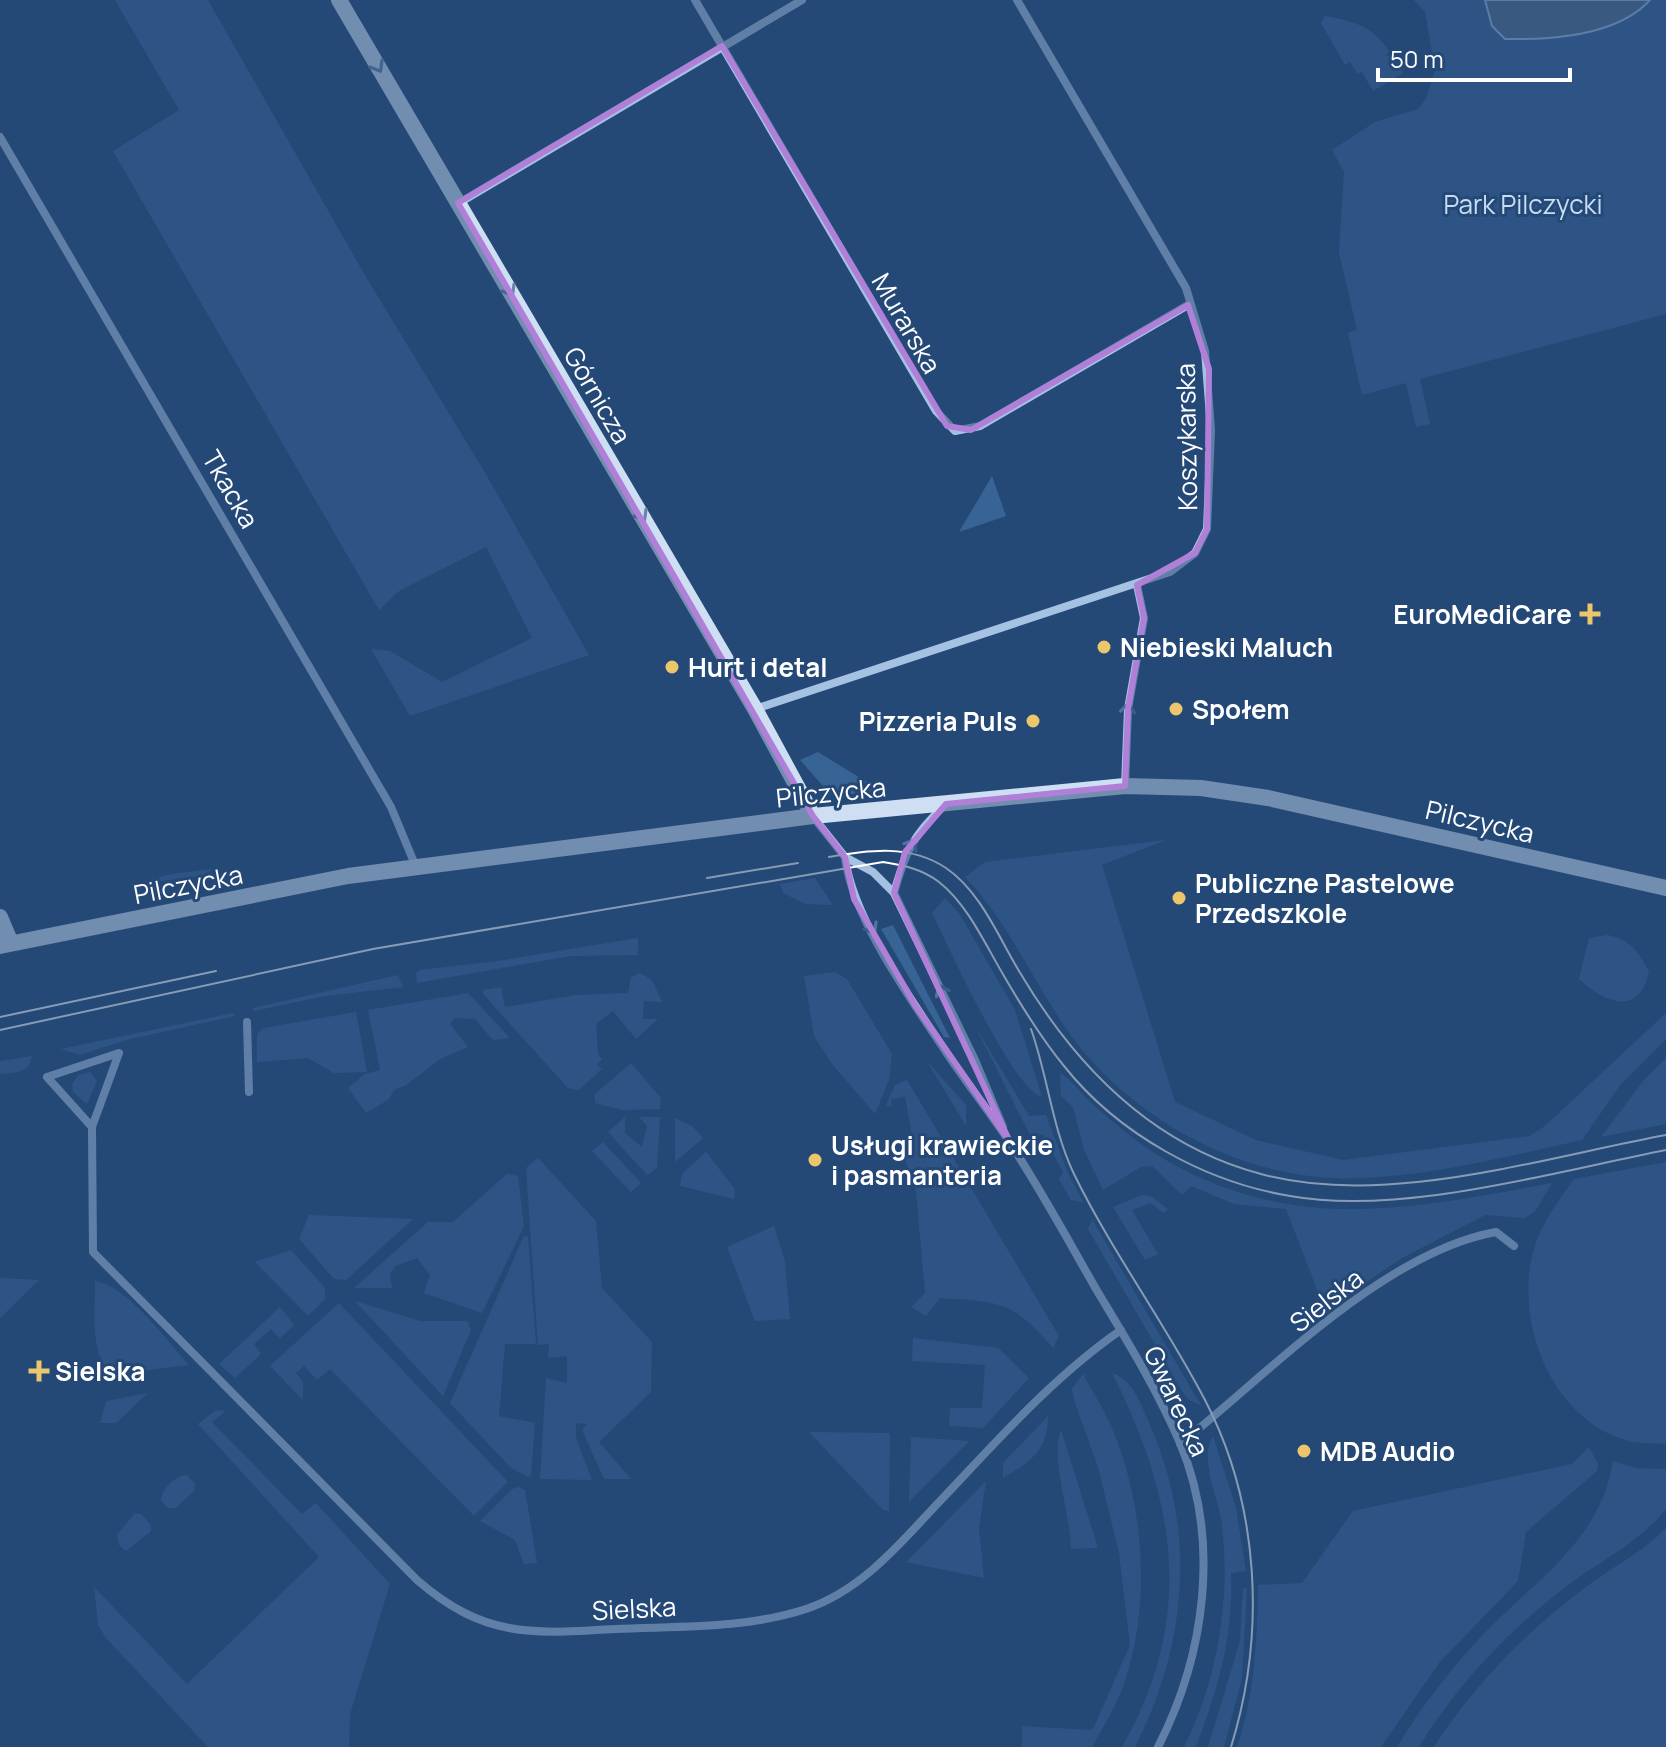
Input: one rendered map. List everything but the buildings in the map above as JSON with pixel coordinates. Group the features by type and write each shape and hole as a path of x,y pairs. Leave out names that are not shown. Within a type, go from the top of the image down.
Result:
{"street":[{"name":"Górnicza","path":"339,0 755,709 813,816"},
{"name":"Murarska","path":"695,0 936,411 955,431 980,426 1188,305"},
{"path":"458,203 802,0"},
{"name":"Koszykarska","path":"755,709 1170,572 1195,553 1207,529 1211,462 1209,369 1188,305 1186,288 1017,0"},
{"name":"Tkacka","path":"0,137 391,807 416,867"},
{"path":"1125,786 1128,709 1144,618 1137,585"},
{"name":"Pilczycka","path":"6,945 348,876 813,816 1125,786 1201,788 1268,798 1666,888"},
{"path":"894,893 905,852 924,824 946,804"},
{"name":"Gwarecka","path":"813,816 845,857 873,872 894,893 975,1060 1010,1142"},
{"name":"Gwarecka","path":"845,857 848,883 854,899 915,1005 1010,1142 1121,1330 1180,1444 1196,1499 1202,1544 1201,1620 1182,1693 1158,1747"},
{"path":"0,917 6,945"},
{"path":"247,1022 249,1092"},
{"path":"119,1053 103,1097 92,1127 47,1077 119,1053"},
{"name":"Sielska","path":"92,1127 93,1252 435,1596 457,1612 487,1624 535,1631 753,1622 831,1599 853,1587 886,1556 1050,1387 1091,1351 1121,1330"},
{"name":"Sielska","path":"1180,1444 1379,1284 1456,1243 1482,1234 1496,1232 1514,1246"}],"highlighted area":[{"path":"722,46 947,426 971,430 1188,305 1209,369 1207,529 1195,553 1137,585 1144,618 1128,709 1125,786 946,804 905,852 894,893 1010,1142 915,1005 854,899 845,857 813,816 458,203"}],"green space":[{"path":"115,0 208,0 366,277 484,471 589,655 410,716 371,649 390,651 442,682 532,638 486,547 399,591 379,610 113,151 179,110"},
{"name":"Park Pilczycki","path":"1414,0 1485,0 1492,26 1505,39 1582,32 1621,19 1650,0 1666,0 1666,314 1420,379 1430,424 1416,427 1406,383 1362,395 1348,333 1357,330 1339,252 1344,172 1332,150 1375,122 1418,109 1426,99 1435,70 1425,12"},
{"path":"1325,16 1354,23 1373,33 1403,73 1373,91 1362,72 1358,74 1350,62 1345,65 1321,23"},
{"path":"992,476 1006,516 959,532"},
{"path":"818,752 878,789 879,793 831,795 800,760"},
{"path":"1166,840 1102,865 1175,1102 1256,1140 1343,1160 1530,1136 1546,1125 1666,1013 1666,1039 1621,1084 1582,1140 1445,1169 1361,1178 1321,1177 1280,1171 1241,1160 1167,1124 1133,1100 1103,1072 1076,1042 996,915 965,877 985,862"},
{"path":"213,869 202,876 130,885 171,874"},
{"path":"815,878 833,905 805,904 783,893 780,884"},
{"path":"945,898 959,913 1015,1010 1042,1097 1030,1089 999,1045 932,913"},
{"path":"893,925 950,1038 944,1037 881,929"},
{"path":"1607,935 1633,948 1649,972 1638,995 1629,1000 1610,999 1579,979 1589,938"},
{"path":"638,938 638,955 570,956 417,983 416,973 420,970 498,961"},
{"path":"835,972 847,979 892,1054 889,1080 875,1114 832,1064 814,1036 804,976"},
{"path":"640,973 652,980 662,1002 644,1001 643,1019 658,1019 636,1039 613,1011 596,1024 598,1054 602,1059 597,1065 602,1069 579,1090 568,1088 483,994 483,990 501,987 505,1007 576,995 628,993 631,977"},
{"path":"398,975 403,987 325,996 254,1011 253,1008"},
{"path":"468,993 510,1038 493,1040 475,1019 455,1018 450,1024 468,1047 440,1059 405,1086 395,1089 388,1100 366,1113 348,1088 365,1074 380,1070 368,1010"},
{"path":"356,1012 367,1072 334,1073 308,1058 257,1062 257,1034 263,1028"},
{"path":"233,1013 235,1016 126,1040 80,1055 61,1049"},
{"path":"974,1024 1029,1116 1046,1115 1068,1173 1083,1202 1071,1200 1059,1179 1063,1172 1043,1134 1032,1139"},
{"path":"32,1056 28,1067 19,1072 0,1074 0,1061"},
{"path":"1666,1058 1666,1124 1601,1137 1644,1080"},
{"path":"926,1060 966,1105 966,1126"},
{"path":"631,1063 661,1098 660,1109 623,1110 595,1103 595,1094"},
{"path":"90,1072 97,1081 87,1104 73,1092 72,1084 78,1075"},
{"path":"1060,1073 1116,1124 1162,1158 1211,1182 1259,1198 1306,1207 1402,1207 1552,1183 1536,1210 1525,1218 1485,1215 1402,1258 1325,1310 1286,1209 1234,1204 1191,1186 1182,1195 1152,1166 1141,1167 1103,1190 1084,1150 1073,1107 1061,1096"},
{"path":"907,1080 1059,1336 1053,1348 1027,1321 992,1303 940,1298 926,1316 911,1307 925,1293 916,1191 901,1149 914,1146 905,1097 891,1099 892,1107 886,1105 895,1085"},
{"path":"625,1117 625,1133 642,1147 647,1126 639,1117 660,1117 657,1168 647,1175 608,1132"},
{"path":"675,1118 692,1126 703,1138 675,1162"},
{"path":"603,1142 641,1183 631,1192 592,1151"},
{"path":"706,1152 735,1189 734,1199 680,1186 682,1174"},
{"path":"538,1158 596,1221 602,1288 652,1342 651,1392 599,1442 631,1479 604,1479 582,1430 587,1424 576,1423 576,1438 592,1480 540,1479 546,1378 567,1383 567,1356 548,1358 549,1344 538,1345 526,1168"},
{"path":"1666,1162 1666,1444 1638,1443 1602,1430 1579,1413 1560,1390 1545,1364 1535,1336 1529,1307 1529,1277 1541,1230 1574,1179"},
{"path":"507,1174 518,1176 524,1226 482,1313 424,1293 430,1275 417,1258 395,1266 390,1274 392,1288 354,1288 428,1222 453,1222"},
{"path":"1142,1195 1151,1196 1168,1209 1164,1213 1150,1203 1132,1210 1158,1254 1145,1260 1113,1207"},
{"path":"309,1215 413,1219 346,1280 334,1279 299,1239"},
{"path":"1092,1219 1202,1406 1189,1400 1182,1391 1088,1229"},
{"path":"774,1226 785,1261 790,1319 755,1321 727,1247"},
{"path":"524,1236 528,1236 536,1344 505,1344 499,1416 535,1423 531,1475 528,1477 511,1468 450,1403"},
{"path":"291,1250 325,1288 325,1299 308,1316 255,1262"},
{"path":"0,1278 39,1280 0,1318"},
{"path":"95,1281 108,1285 133,1303 189,1365 141,1371 140,1363 123,1365 123,1373 111,1370 103,1363 96,1337"},
{"path":"355,1301 420,1321 467,1321 471,1330 443,1396"},
{"path":"339,1303 508,1482 474,1516 330,1369 317,1380 304,1366 296,1373 303,1382 303,1400 270,1366"},
{"path":"280,1307 294,1325 280,1338 271,1329 254,1344 261,1354 235,1378 219,1364"},
{"path":"913,1338 998,1348 1029,1378 983,1428 949,1426 950,1408 982,1408 985,1365 912,1361"},
{"path":"1112,1373 1131,1387 1150,1425 1165,1465 1175,1506 1180,1547 1180,1588 1166,1669 1135,1747 1122,1747 1145,1699 1161,1652 1168,1605 1169,1559 1163,1513 1151,1466"},
{"path":"1083,1374 1112,1428 1123,1457 1137,1521 1141,1587 1133,1651 1125,1681 1092,1747 1022,1747 1022,1726 1090,1730 1094,1727 1130,1645 1119,1553 1098,1467 1072,1389"},
{"path":"148,1393 116,1423 100,1423 106,1401"},
{"path":"216,1410 226,1411 212,1422 302,1514 316,1503 390,1584 350,1714 349,1747 208,1747 106,1638 98,1625 94,1587 187,1684 319,1557 198,1424"},
{"path":"1048,1416 1045,1438 1036,1454 1003,1478 1003,1463"},
{"path":"1061,1430 1098,1548 1071,1549 1059,1472 1058,1442"},
{"path":"809,1432 890,1433 889,1511 883,1510"},
{"path":"1213,1436 1236,1508 1246,1571 1231,1573 1230,1619 1218,1682 1196,1747 1184,1747 1214,1665 1223,1607 1225,1577 1221,1519 1208,1466 1209,1445"},
{"path":"911,1437 969,1441 909,1502"},
{"path":"1589,1447 1598,1464 1597,1471 1526,1532 1518,1581 1439,1663 1381,1747 1237,1747 1251,1687 1258,1585 1302,1583 1353,1511 1572,1464"},
{"path":"1613,1461 1636,1468 1666,1469 1666,1509 1643,1532 1564,1588 1503,1641 1449,1702 1419,1747 1397,1747 1435,1691 1468,1652 1579,1538 1606,1490"},
{"path":"187,1475 195,1484 194,1491 176,1508 168,1508 161,1500 164,1491 174,1480"},
{"path":"986,1481 979,1528 984,1578 906,1562"},
{"path":"519,1487 525,1490 537,1563 524,1564 515,1540 480,1521 512,1489"},
{"path":"134,1514 141,1514 151,1525 151,1531 126,1551 119,1545 117,1535"},
{"path":"1666,1528 1666,1747 1434,1747 1465,1703 1520,1643 1582,1590 1646,1546"},
{"path":"1243,1588 1247,1588 1242,1678 1224,1747 1208,1747 1240,1641"}],"shaded area":[{"path":"1485,0 1650,0 1636,12 1602,28 1562,37 1505,39 1492,26"}],"tram line":[{"path":"829,857 859,852 904,852 932,860 946,868 979,901 1041,1006 1091,1069 1151,1122 1221,1161 1261,1174 1309,1183 1411,1183 1464,1176 1666,1135"},
{"path":"0,1030 373,949 883,862 926,874 959,902 1040,1033 1086,1091 1110,1113 1165,1151 1226,1179 1290,1196 1334,1201 1380,1200 1478,1189 1666,1150"},
{"path":"707,878 798,863"},
{"path":"0,1017 216,971"},
{"path":"1031,1029 1060,1139 1074,1174 1205,1400 1237,1483 1247,1527 1253,1615 1242,1704 1231,1747"}],"place":[{"name":"EuroMediCare","path":"1590,614"},
{"name":"Niebieski Maluch","path":"1104,647"},
{"name":"Hurt i detal","path":"672,667"},
{"name":"Społem","path":"1176,709"},
{"name":"Pizzeria Puls","path":"1033,721"},
{"name":"Publiczne Pastelowe Przedszkole","path":"1179,898"},
{"name":"Usługi krawieckie i pasmanteria","path":"815,1160"},
{"name":"Sielska","path":"39,1371"},
{"name":"MDB Audio","path":"1304,1451"}]}
